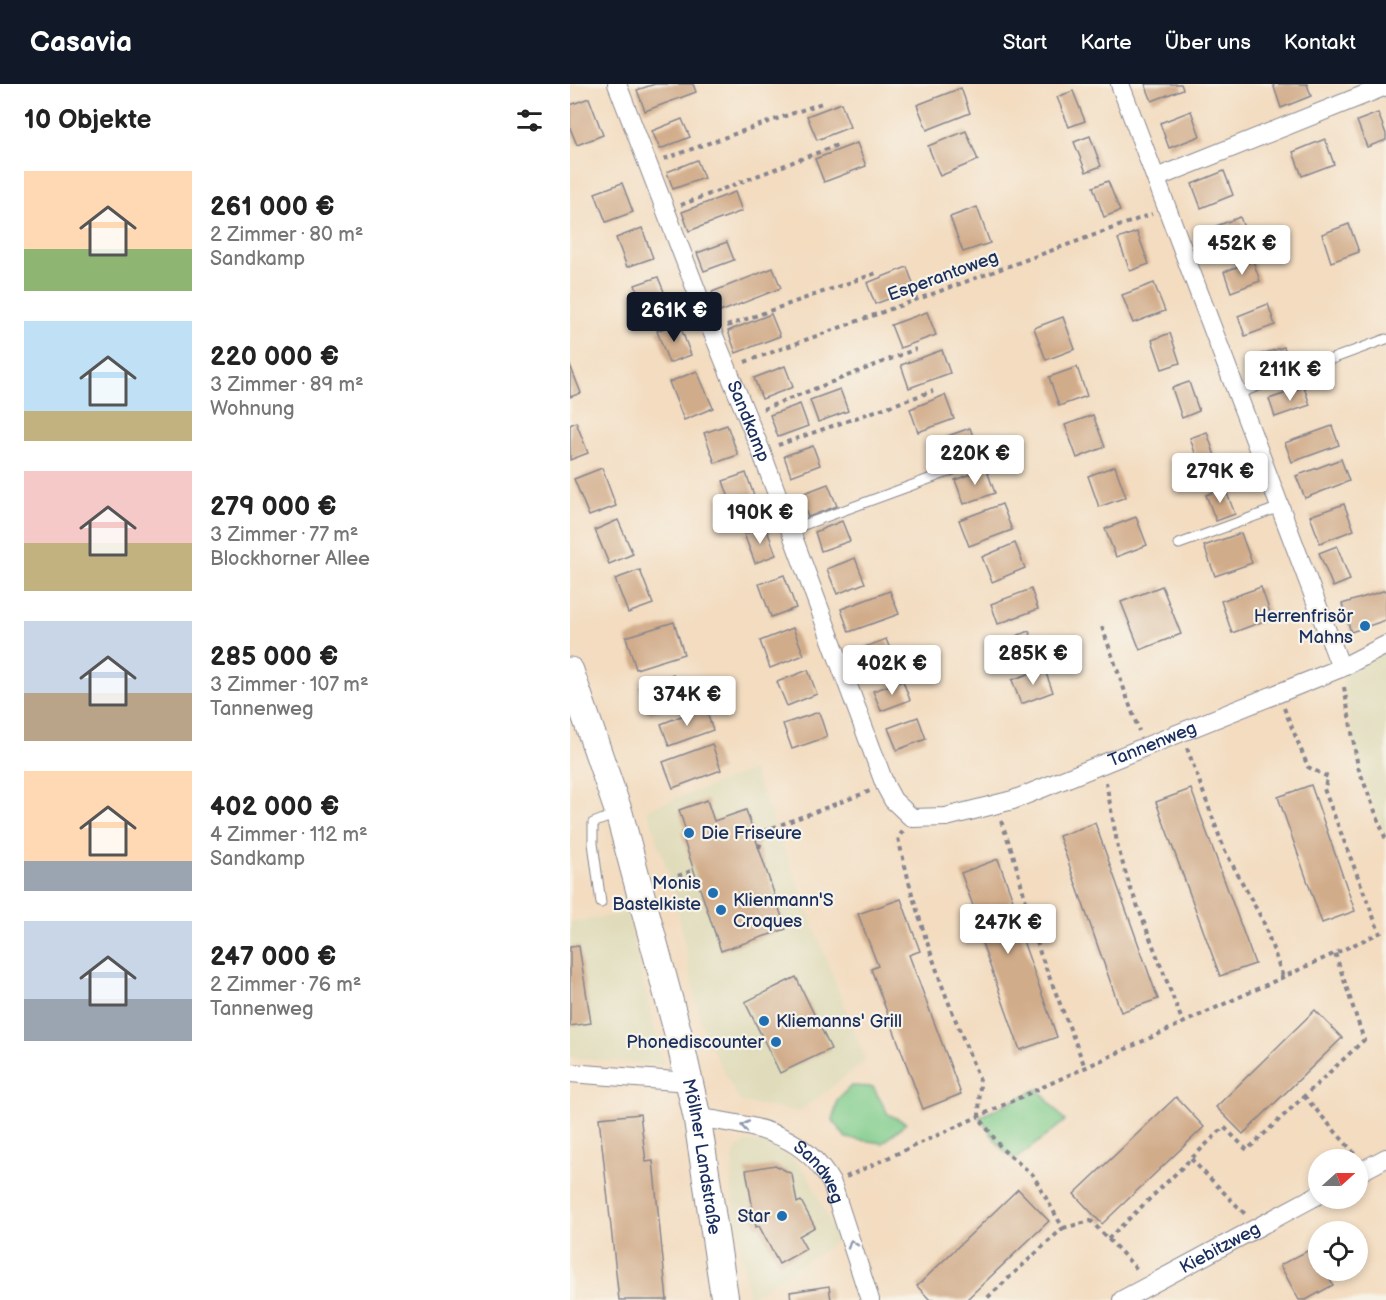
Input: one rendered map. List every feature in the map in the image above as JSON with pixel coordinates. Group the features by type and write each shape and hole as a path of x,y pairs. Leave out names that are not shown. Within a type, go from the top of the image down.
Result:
{"main road":[{"name":"Möllner Landstraße","path":"570,671 619,813 689,1082 697,1117 725,1300"}],"street":[{"name":"Sandkamp","path":"617,84 761,451 885,785 893,800 912,818"},
{"path":"1120,84 1341,668"},
{"path":"1155,178 1386,86"},
{"name":"Tannenweg","path":"912,818 946,817 1013,800 1341,668 1386,645"},
{"path":"570,1073 689,1082"},
{"name":"Sandweg","path":"697,1117 753,1127 791,1140 811,1155 823,1168 832,1184 870,1300"},
{"path":"1368,1168 1386,1158"},
{"name":"Kiebitzweg","path":"1122,1300 1308,1200"}],"lane":[{"path":"1237,393 1386,339"},
{"path":"790,530 970,464"},
{"path":"1179,544 1280,507"},
{"path":"601,903 593,843 593,823 619,813"}],"path":[{"path":"648,165 822,103"},
{"path":"667,211 840,144"},
{"name":"Esperantoweg","path":"727,369 1167,208"},
{"path":"712,331 879,272"},
{"path":"746,416 916,349"},
{"path":"761,451 933,390"},
{"path":"1101,627 1145,747"},
{"path":"1341,668 1358,766 1386,840"},
{"path":"1278,693 1308,767 1328,777 1324,789 1380,934"},
{"path":"1182,732 1224,849 1263,921 1283,977"},
{"path":"1102,764 1118,848 1129,884 1183,1023"},
{"path":"759,848 764,831 885,785"},
{"path":"995,805 1013,854 1040,953 1085,1067"},
{"path":"912,818 898,838 926,939 980,1081 979,1116 1002,1149 1033,1175 1063,1228"},
{"path":"640,889 694,870"},
{"path":"832,1184 1386,930"},
{"path":"1108,1239 1224,1127 1247,1150 1364,1040 1335,953"},
{"path":"1304,1096 1346,1149"},
{"path":"1191,1159 1258,1228"},
{"path":"985,1300 1063,1228 1091,1221 1153,1285"}],"shaded area":[{"path":"1386,648 1386,837 1358,767 1341,668"},
{"path":"753,770 866,1061 799,1112 740,1102 705,1036 674,891 647,809"},
{"path":"627,913 663,1065 570,1058 570,922"},
{"name":"Star","path":"747,1142 763,1142 785,1152 807,1173 839,1240 749,1298 731,1186 733,1157 737,1148"}],"green space":[{"path":"851,1086 873,1087 888,1114 906,1123 883,1143 846,1138 833,1120 838,1099"},
{"path":"1038,1089 1065,1121 1015,1160 1002,1149 979,1117"}],"building":[{"path":"655,84 693,84 696,92 645,111 637,90"},
{"path":"1145,84 1181,84 1183,89 1152,101"},
{"path":"1273,84 1307,84 1311,96 1281,108"},
{"path":"961,88 970,113 927,130 917,105"},
{"path":"1073,91 1085,121 1069,127 1057,97"},
{"path":"589,98 603,135 577,145 570,128 570,105"},
{"path":"841,103 850,127 817,140 807,116"},
{"path":"1191,111 1200,136 1169,148 1160,123"},
{"path":"1378,113 1386,140 1367,147 1357,121"},
{"path":"682,119 690,137 660,149 652,131"},
{"path":"966,131 978,160 940,176 928,146"},
{"path":"1090,136 1101,166 1086,172 1074,142"},
{"path":"1325,139 1334,164 1302,176 1293,152"},
{"path":"857,143 866,166 824,182 815,159"},
{"path":"697,160 704,178 673,189 667,172"},
{"path":"1224,171 1233,195 1201,208 1192,184"},
{"path":"1108,181 1120,211 1104,217 1093,187"},
{"path":"622,183 633,212 606,222 595,193"},
{"path":"735,192 742,211 689,231 682,212"},
{"path":"977,207 990,243 963,252 950,217"},
{"path":"1240,217 1249,241 1215,254 1206,230"},
{"path":"1349,224 1359,252 1331,262 1322,234"},
{"path":"642,228 653,258 627,267 616,238"},
{"path":"1137,232 1149,264 1130,271 1118,239"},
{"path":"727,242 734,260 704,271 697,253"},
{"path":"1253,261 1260,281 1231,292 1224,272"},
{"path":"907,267 915,289 875,304 867,283"},
{"path":"773,268 781,288 720,312 712,292"},
{"path":"658,277 671,309 647,318 635,285"},
{"path":"1154,283 1165,311 1133,323 1122,295"},
{"path":"1268,304 1275,325 1245,336 1238,316"},
{"path":"927,312 936,335 900,348 891,325"},
{"path":"771,314 780,336 736,353 728,331"},
{"path":"1063,317 1075,349 1046,360 1034,328"},
{"path":"679,323 691,355 669,363 657,331"},
{"path":"1170,333 1180,363 1162,369 1152,340"},
{"path":"1284,347 1291,366 1260,376 1253,357"},
{"path":"942,350 950,373 909,388 901,365"},
{"path":"570,365 581,393 570,397"},
{"path":"785,366 793,387 762,399 754,378"},
{"path":"1077,367 1087,396 1059,406 1049,377"},
{"path":"697,371 713,408 684,420 669,382"},
{"path":"1189,382 1199,411 1182,418 1172,388"},
{"path":"1304,387 1310,405 1275,417 1269,399"},
{"path":"840,389 848,411 818,422 810,400"},
{"path":"945,395 954,419 918,432 910,409"},
{"path":"800,404 808,426 778,437 770,415"},
{"path":"1093,415 1105,447 1077,458 1065,425"},
{"path":"576,422 588,453 570,460 570,425"},
{"path":"727,425 738,455 715,463 704,433"},
{"path":"1332,426 1339,445 1292,462 1285,443"},
{"path":"970,428 980,454 941,468 931,442"},
{"path":"1207,432 1217,462 1200,468 1190,438"},
{"path":"813,446 820,465 791,476 784,456"},
{"path":"1341,459 1349,481 1305,498 1296,476"},
{"path":"1115,466 1126,497 1099,507 1088,476"},
{"path":"602,468 616,506 589,516 574,479"},
{"path":"986,468 995,493 964,504 955,480"},
{"path":"746,473 757,504 734,512 723,481"},
{"path":"828,484 837,506 808,517 799,495"},
{"path":"1225,488 1235,514 1216,521 1206,495"},
{"path":"1002,504 1012,530 969,546 959,520"},
{"path":"1344,504 1354,530 1320,543 1310,516"},
{"path":"1136,517 1147,545 1116,557 1105,529"},
{"path":"618,520 633,554 609,564 595,530"},
{"path":"842,521 850,541 821,551 815,532"},
{"path":"766,527 776,555 755,563 744,534"},
{"path":"1241,533 1252,563 1215,576 1204,546"},
{"path":"1015,543 1025,568 992,582 982,557"},
{"path":"1337,546 1350,580 1333,587 1319,553"},
{"path":"855,558 865,583 837,594 827,569"},
{"path":"640,570 653,604 628,613 615,579"},
{"path":"784,575 796,608 771,617 759,584"},
{"path":"1162,586 1181,634 1140,650 1121,602"},
{"path":"1261,587 1272,618 1232,633 1221,601"},
{"path":"1031,589 1038,609 998,624 991,604"},
{"path":"1386,590 1386,620 1351,632 1342,604"},
{"path":"890,591 899,614 849,632 841,609"},
{"path":"674,622 684,654 636,669 626,637"},
{"path":"793,628 804,655 770,668 760,641"},
{"path":"1029,631 1038,655 1004,668 995,644"},
{"path":"886,639 894,659 865,670 857,650"},
{"path":"1044,668 1053,692 1021,704 1012,680"},
{"path":"808,670 817,694 787,706 777,682"},
{"path":"673,674 683,702 650,714 639,687"},
{"path":"903,681 910,700 881,711 873,691"},
{"path":"705,707 713,730 669,746 661,724"},
{"path":"819,712 827,737 792,749 783,724"},
{"path":"918,717 926,739 897,750 888,728"},
{"path":"712,744 721,770 673,788 663,762"},
{"path":"1311,785 1355,911 1322,923 1278,797"},
{"path":"1191,789 1255,964 1220,976 1156,802"},
{"path":"707,800 714,821 746,810 786,929 721,951 681,832 686,831 679,810"},
{"path":"1095,823 1158,999 1121,1012 1059,836"},
{"path":"998,859 1013,900 1009,901 1057,1037 1020,1050 972,915 976,914 961,873"},
{"path":"901,899 920,951 909,955 961,1094 923,1109 871,969 878,966 858,914"},
{"path":"579,946 591,1023 570,1026 570,947"},
{"path":"796,977 831,1049 780,1073 745,1002"},
{"path":"1315,1010 1342,1038 1243,1134 1216,1107"},
{"path":"1176,1097 1204,1127 1102,1224 1074,1194"},
{"path":"640,1114 646,1162 653,1161 667,1300 619,1300 599,1118"},
{"path":"775,1165 792,1174 797,1203 801,1201 815,1227 799,1236 806,1249 779,1264 759,1226 756,1227 746,1170"},
{"path":"1018,1189 1049,1221 966,1300 930,1300 917,1286"},
{"path":"1308,1251 1308,1281 1331,1281 1333,1285 1306,1300 1299,1300 1280,1265"},
{"path":"829,1286 831,1300 791,1300 790,1292"}],"place":[{"name":"Herrenfrisör Mahns","path":"1365,626"},
{"name":"Die Friseure","path":"689,833"},
{"name":"Monis Bastelkiste","path":"713,893"},
{"name":"Klienmann'S Croques","path":"721,910"},
{"name":"Kliemanns' Grill","path":"764,1021"},
{"name":"Phonediscounter","path":"776,1042"},
{"name":"Star","path":"782,1216"}]}
